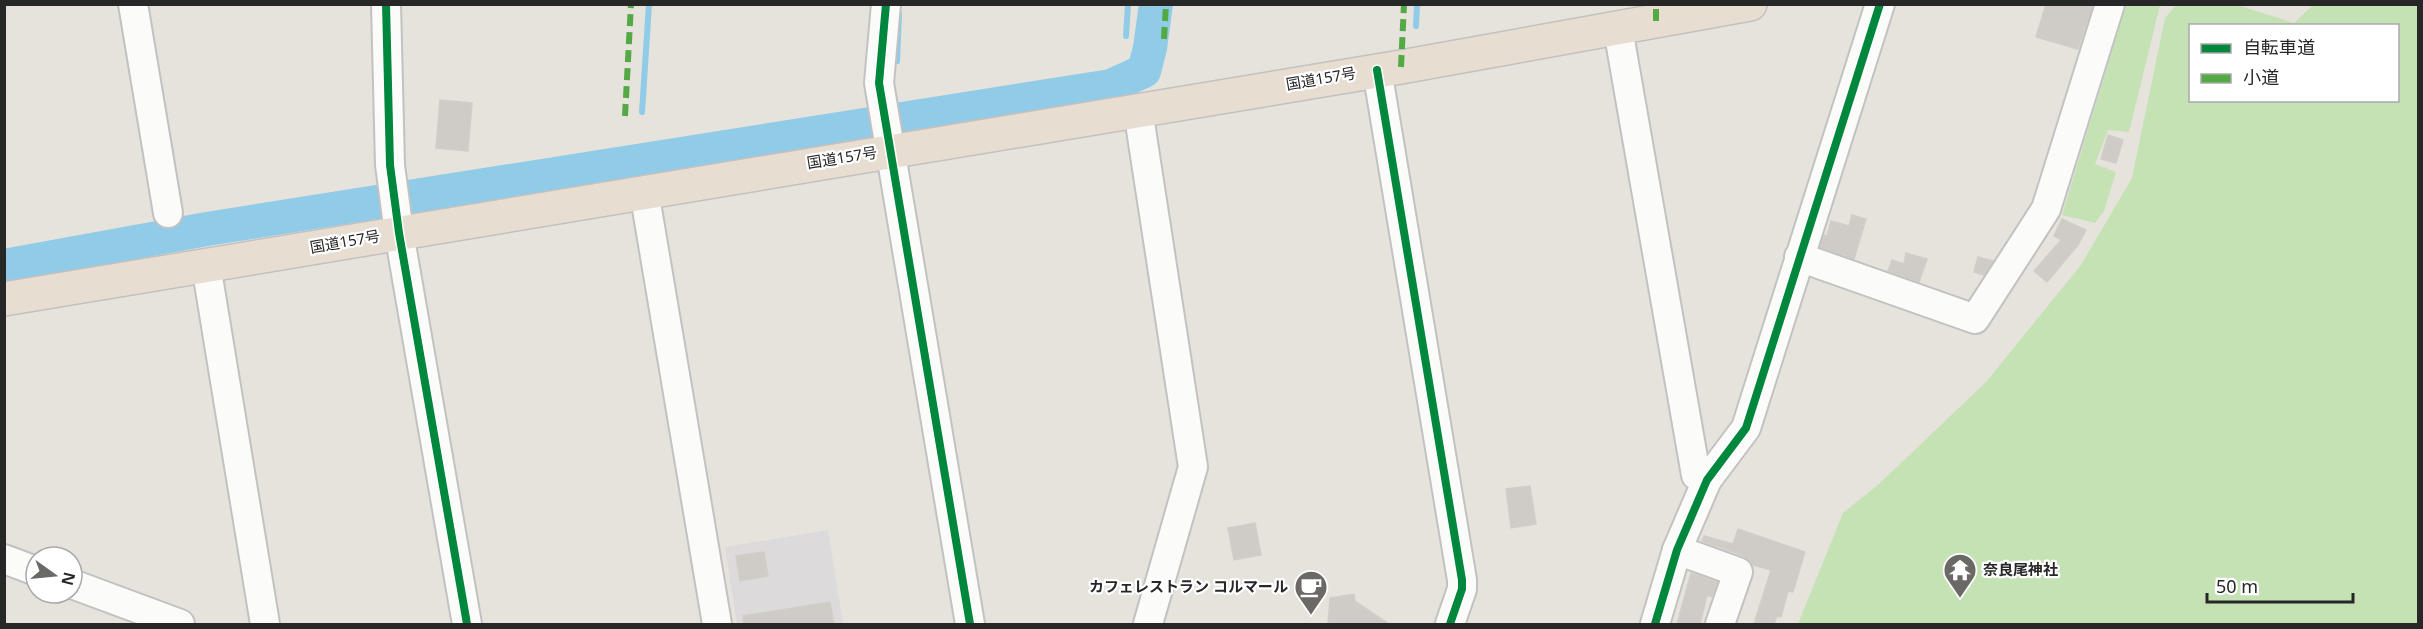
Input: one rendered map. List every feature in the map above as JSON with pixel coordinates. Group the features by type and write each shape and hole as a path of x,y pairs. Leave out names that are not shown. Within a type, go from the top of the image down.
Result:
{"highway":[{"name":"国道157号","path":"4,299 644,191 890,142 1138,110 1618,29 1750,4"}],"street":[{"path":"133,4 168,213"},
{"path":"386,4 390,165 399,232 467,624"},
{"path":"886,4 879,83 970,624"},
{"path":"1655,624 1677,550 1707,480 1746,428 1798,256 1880,4"},
{"path":"1798,256 1975,319 2046,209 2110,4"},
{"path":"1618,29 1696,475 1707,480"},
{"path":"1377,70 1462,580 1462,589 1450,624"},
{"path":"1138,110 1193,467 1148,624"},
{"path":"644,191 717,624"},
{"path":"206,265 264,624"},
{"path":"1677,550 1738,572 1720,624"},
{"path":"4,559 24,566"},
{"path":"84,588 180,624"}],"shaded area":[{"path":"828,530 843,624 737,624 725,547"}],"green space":[{"path":"2177,4 2237,5 2294,23 2313,5 2418,5 2418,624 1798,624 1843,513 1879,484 1986,382 2081,265 2132,178 2165,18"},
{"path":"2126,5 2160,5 2129,132 2108,130 2095,164 2116,172 2104,211 2095,223 2062,215"}],"building":[{"path":"2046,4 2093,4 2078,49 2036,37"},
{"path":"440,100 472,103 468,151 436,148"},
{"path":"2108,135 2123,140 2116,163 2101,159"},
{"path":"1852,215 1866,219 1854,259 1820,247 1824,235 1827,236 1831,221 1849,226"},
{"path":"2062,219 2086,230 2078,245 2047,282 2034,271 2061,240 2054,236"},
{"path":"1906,253 1927,259 1919,282 1888,271 1892,260 1904,264"},
{"path":"1978,257 1993,261 1984,275 1974,272"},
{"path":"1530,486 1536,524 1511,528 1506,489"},
{"path":"1255,523 1261,555 1234,560 1228,528"},
{"path":"1738,529 1805,552 1793,592 1788,591 1781,617 1777,616 1774,624 1754,624 1771,570 1753,565 1744,556 1702,541 1704,536 1733,544"},
{"path":"764,552 768,576 740,581 736,556"},
{"path":"1691,573 1717,582 1712,597 1707,595 1700,624 1677,624"},
{"path":"1354,594 1355,601 1389,624 1328,624 1330,598"},
{"path":"830,602 834,624 744,624 743,616"}],"waterway":[{"path":"642,112 649,4"},
{"path":"1126,36 1128,4"},
{"path":"4,266 207,229 1111,86 1144,71 1150,48 1156,4"},
{"path":"1416,26 1417,4"},
{"path":"897,61 899,14"}],"marked path":[{"path":"625,116 631,4"},
{"path":"1164,39 1166,4"},
{"path":"1401,67 1404,4"},
{"path":"1656,4 1656,21"}],"cycle path":[{"path":"386,4 390,165 399,233 467,624"},
{"path":"886,4 879,83 970,624"},
{"path":"1655,624 1677,550 1707,480 1746,428 1880,4"},
{"path":"1377,70 1462,580 1462,589 1450,624"}],"place":[{"name":"奈良尾神社","path":"1960,599"},
{"name":"カフェレストラン コルマール","path":"1311,616"}]}
